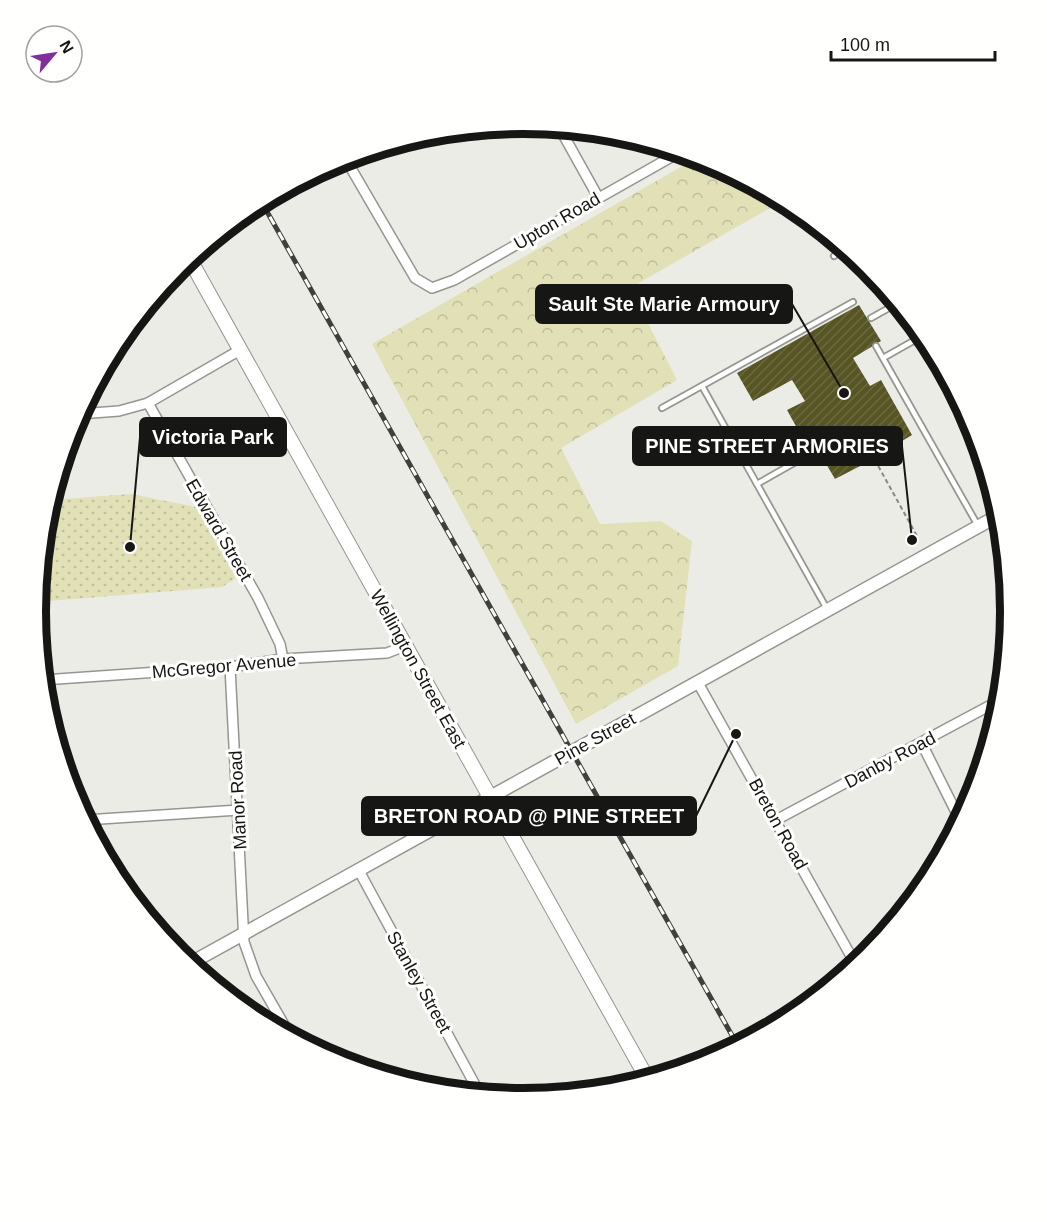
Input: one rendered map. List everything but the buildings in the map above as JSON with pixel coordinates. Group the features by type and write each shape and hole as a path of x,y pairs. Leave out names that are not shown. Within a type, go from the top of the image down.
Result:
{"main road":[{"name":"Wellington Street East","path":"194,267 644,1073"}],"street":[{"path":"564,136 598,198"},
{"name":"Upton Road","path":"350,167 415,278 432,288 454,280 671,157"},
{"path":"90,413 119,411 148,403 240,350"},
{"name":"Edward Street","path":"148,403 258,598 280,644 282,659"},
{"name":"Pine Street","path":"198,959 991,520"},
{"name":"McGregor Avenue","path":"52,679 230,667 282,659 387,653 405,646"},
{"name":"Manor Road","path":"230,667 246,951 256,976 283,1023"},
{"name":"Breton Road","path":"699,683 852,957"},
{"name":"Danby Road","path":"776,820 991,705"},
{"path":"921,744 956,812"},
{"path":"95,819 239,810"},
{"name":"Stanley Street","path":"358,869 475,1085"}],"lane":[{"path":"834,256 839,253"},
{"path":"662,408 853,302"},
{"path":"871,318 891,307"},
{"path":"883,358 916,340"},
{"path":"876,346 978,527"},
{"path":"702,386 828,610"},
{"path":"757,484 801,459"}],"path":[{"path":"871,453 917,536"}],"green space":[{"path":"688,163 734,183 775,205 630,288 677,380 561,448 600,524 661,521 692,541 678,666 576,724 372,344"},
{"path":"131,494 196,507 236,578 222,587 47,601 51,549 60,499"}],"railway":[{"path":"266,209 734,1039"}],"place":[{"name":"Sault Ste Marie Armoury","path":"844,393"},
{"name":"PINE STREET ARMORIES","path":"912,540"},
{"name":"Victoria Park","path":"130,547"},
{"name":"BRETON ROAD @ PINE STREET","path":"736,734"}]}
